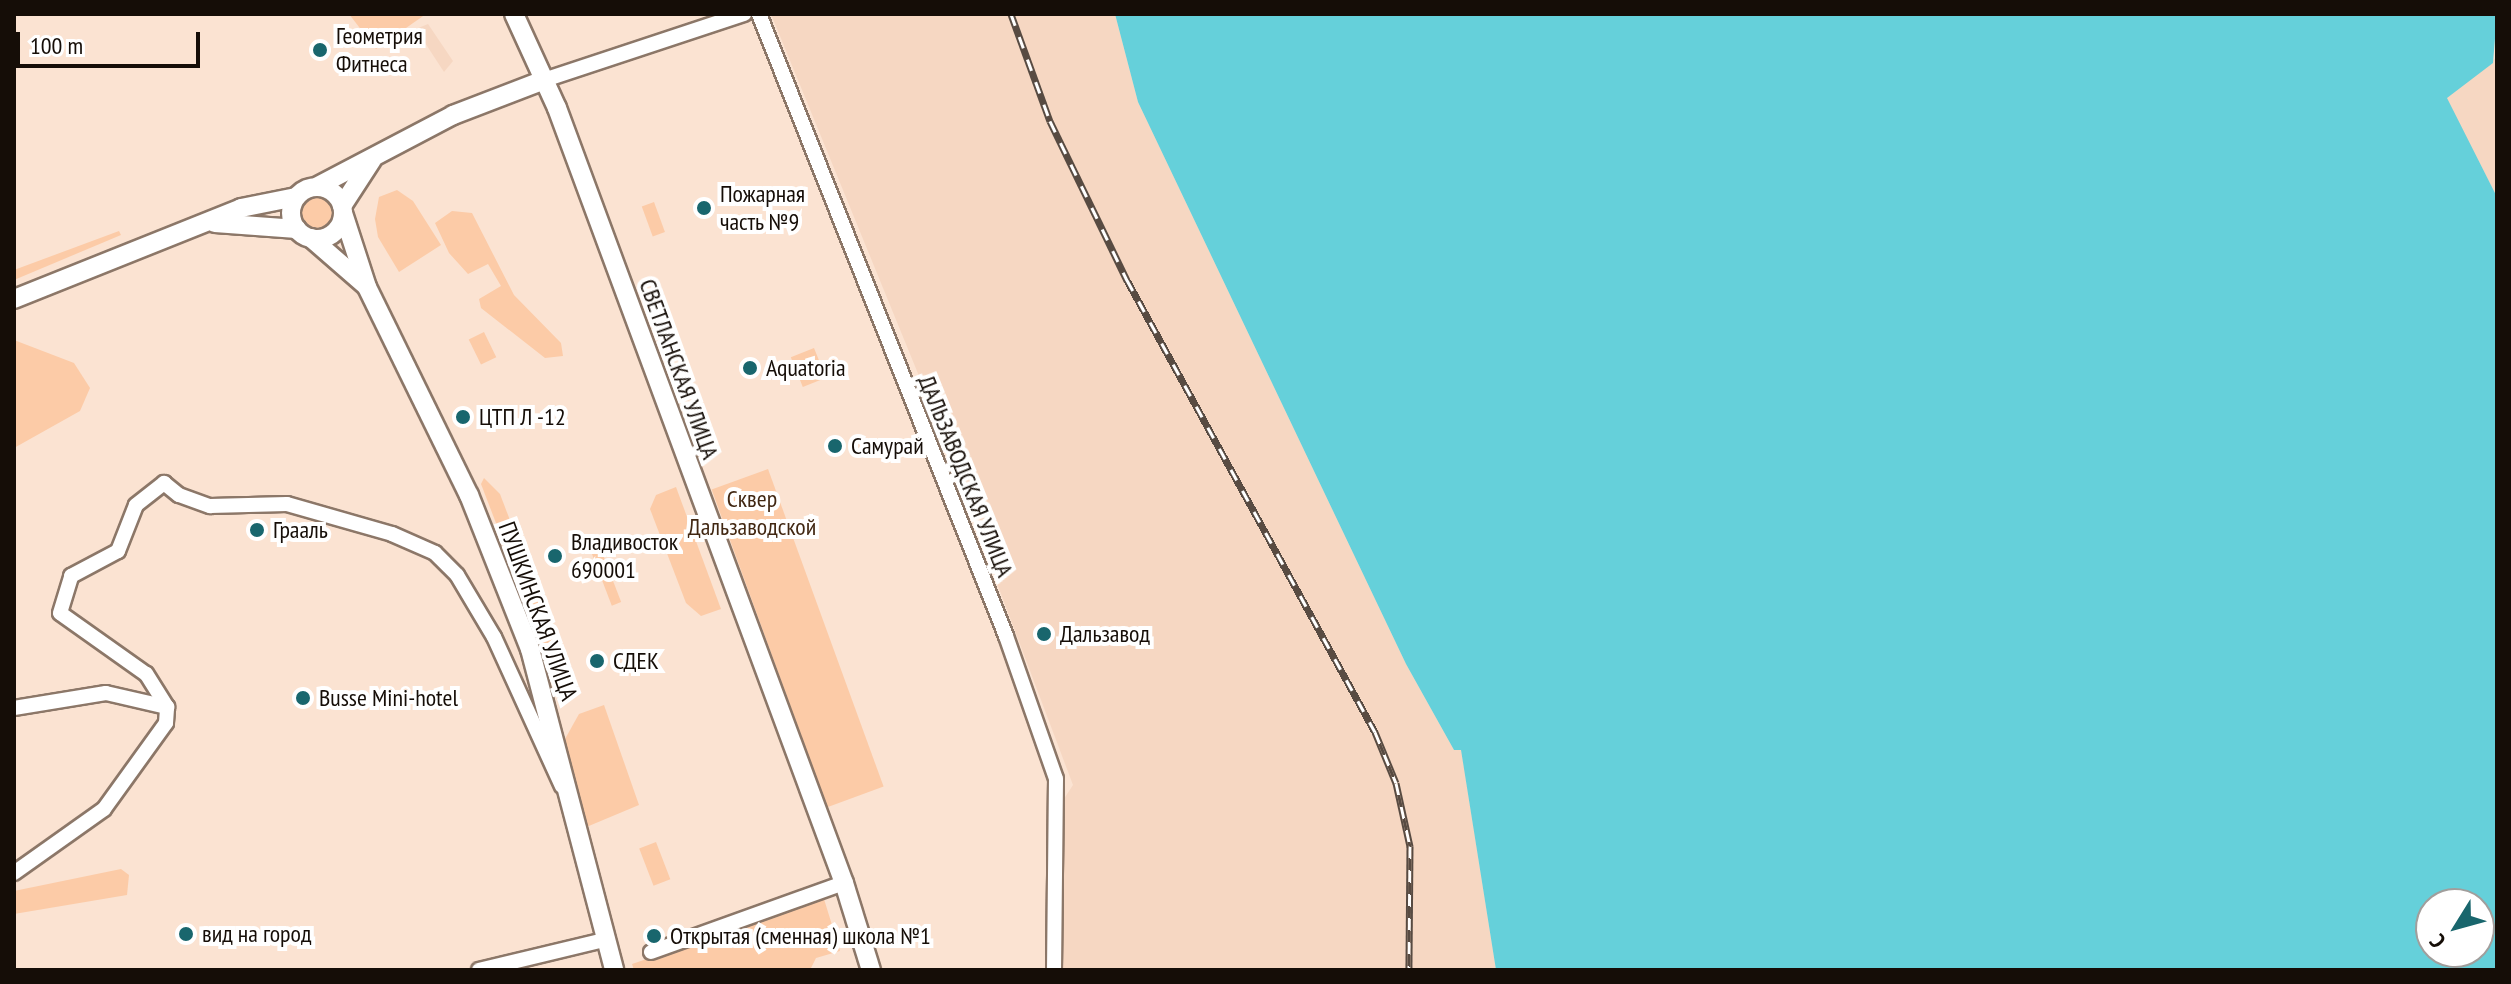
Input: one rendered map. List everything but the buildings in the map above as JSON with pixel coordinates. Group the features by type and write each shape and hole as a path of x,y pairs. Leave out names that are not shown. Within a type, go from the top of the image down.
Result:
{"main road":[{"name":"СВЕТЛАНСКАЯ УЛИЦА","path":"514,14 544,80 844,883 871,970"},
{"path":"14,299 246,206 296,197 509,90 544,80"},
{"path":"200,224 251,222 304,233 333,233 359,174 379,153"},
{"path":"318,186 333,192 343,209"},
{"path":"296,197 292,218 304,233"},
{"name":"ПУШКИНСКАЯ УЛИЦА","path":"343,209 367,287 502,571 553,728 564,790 614,970"},
{"name":"ПУШКИНСКАЯ УЛИЦА","path":"304,233 367,287"}],"street":[{"path":"544,80 744,14"},
{"name":"ДАЛЬЗАВОДСКАЯ УЛИЦА","path":"759,14 1006,636 1056,779 1054,970"},
{"path":"14,873 104,809 164,728 167,707 135,662 60,613 71,576 118,551 136,505 164,483 179,495 210,506 287,504 392,534 435,553 457,575 494,637 564,790"},
{"path":"14,708 106,693 167,707"},
{"path":"651,952 844,883"},
{"path":"469,970 604,940"}],"shaded area":[{"path":"771,14 1115,14 1138,102 1406,664 1454,750 1461,749 1496,970 1060,970 1054,814 1073,785 919,376"},
{"path":"428,24 453,61 444,72 416,29"},
{"path":"2497,57 2497,197 2446,98"}],"green space":[{"path":"349,14 426,14 376,49"},
{"path":"397,190 413,201 441,245 399,272 378,237 375,219 379,197"},
{"path":"317,194 329,199 334,211 329,223 317,228 305,223 300,211 305,199"},
{"path":"654,202 665,232 653,237 642,206"},
{"path":"452,211 472,213 514,295 561,343 563,356 545,358 481,308 479,299 501,286 488,264 468,274 449,253 435,223"},
{"path":"119,231 121,235 14,280 14,270"},
{"path":"484,332 496,357 481,365 469,339"},
{"path":"14,340 74,363 90,388 80,411 14,448"},
{"path":"814,348 826,378 803,387 791,357"},
{"name":"Сквер Дальзаводской","path":"768,469 884,787 827,807 712,490"},
{"path":"484,478 500,494 566,668 565,692 560,690 481,484"},
{"path":"676,487 721,609 701,616 686,603 650,509 656,495"},
{"path":"600,547 621,602 612,606 591,551"},
{"path":"604,705 639,805 584,828 565,739 579,714"},
{"path":"656,842 670,879 654,886 639,848"},
{"path":"121,869 129,875 127,895 14,914 14,891"},
{"path":"824,899 840,951 816,958 810,970 634,970 632,964"}],"water":[{"path":"1115,14 2497,14 2493,63 2447,98 2497,197 2497,970 1496,970 1461,750 1454,750 1406,664 1138,102"}],"railway":[{"path":"1011,14 1050,121 1127,280 1375,732 1396,783 1410,846 1409,970"}],"place":[{"name":"Геометрия Фитнеса","path":"320,50"},
{"name":"Пожарная часть №9","path":"704,208"},
{"name":"Aquatoria","path":"750,368"},
{"name":"ЦТП Л -12","path":"463,417"},
{"name":"Самурай","path":"835,446"},
{"name":"Грааль","path":"257,530"},
{"name":"Владивосток 690001","path":"555,556"},
{"name":"Дальзавод","path":"1044,634"},
{"name":"СДЕК","path":"597,661"},
{"name":"Busse Mini-hotel","path":"303,698"},
{"name":"вид на город","path":"186,934"},
{"name":"Открытая (сменная) школа №1","path":"654,936"}]}
